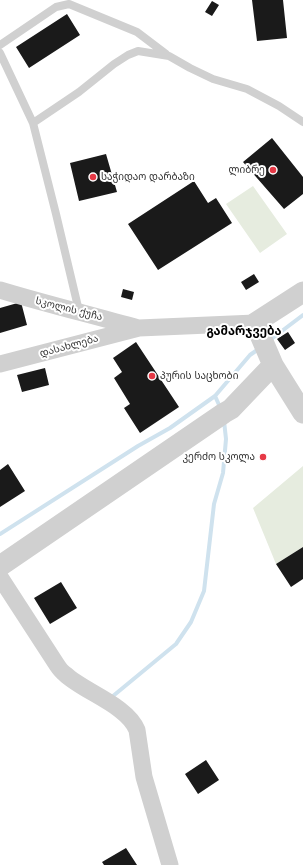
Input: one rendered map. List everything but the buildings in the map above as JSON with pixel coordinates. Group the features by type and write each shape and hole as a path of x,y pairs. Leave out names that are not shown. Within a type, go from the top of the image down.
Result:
{"street":[{"name":"სკოლის ქუჩა","path":"0,290 45,304 79,311 139,328"},
{"path":"139,328 255,324 303,292"},
{"path":"255,324 273,366 303,413"},
{"name":"დასახლება","path":"0,364 139,328"},
{"path":"0,566 231,409 273,366"},
{"path":"0,577 57,665 65,674 122,712 135,724 148,791 170,865"}],"lane":[{"path":"0,45 56,7 69,4 137,32 169,56 190,68 213,79 247,89 279,106 303,122"},
{"path":"33,123 79,92 114,64 128,55 138,51 169,56"},
{"path":"0,53 33,123 79,311"}],"shaded area":[{"path":"253,186 287,234 260,253 226,204"},
{"path":"303,466 303,547 276,564 253,508"}],"waterway":[{"path":"270,340 303,315"},
{"path":"0,534 138,446 170,428 215,396 250,355 260,348"},
{"path":"215,396 220,407"},
{"path":"113,696 176,644 191,622 204,591 214,504 223,473 226,439 224,421"}],"place":[{"name":"ლიბრე","path":"273,170"},
{"name":"საჭიდაო დარბაზი","path":"93,177"},
{"name":"პურის საცხობი","path":"152,376"},
{"name":"კერძო სკოლა","path":"263,457"}],"district":[{"name":"გამარჯვება","path":"244,331"}]}
